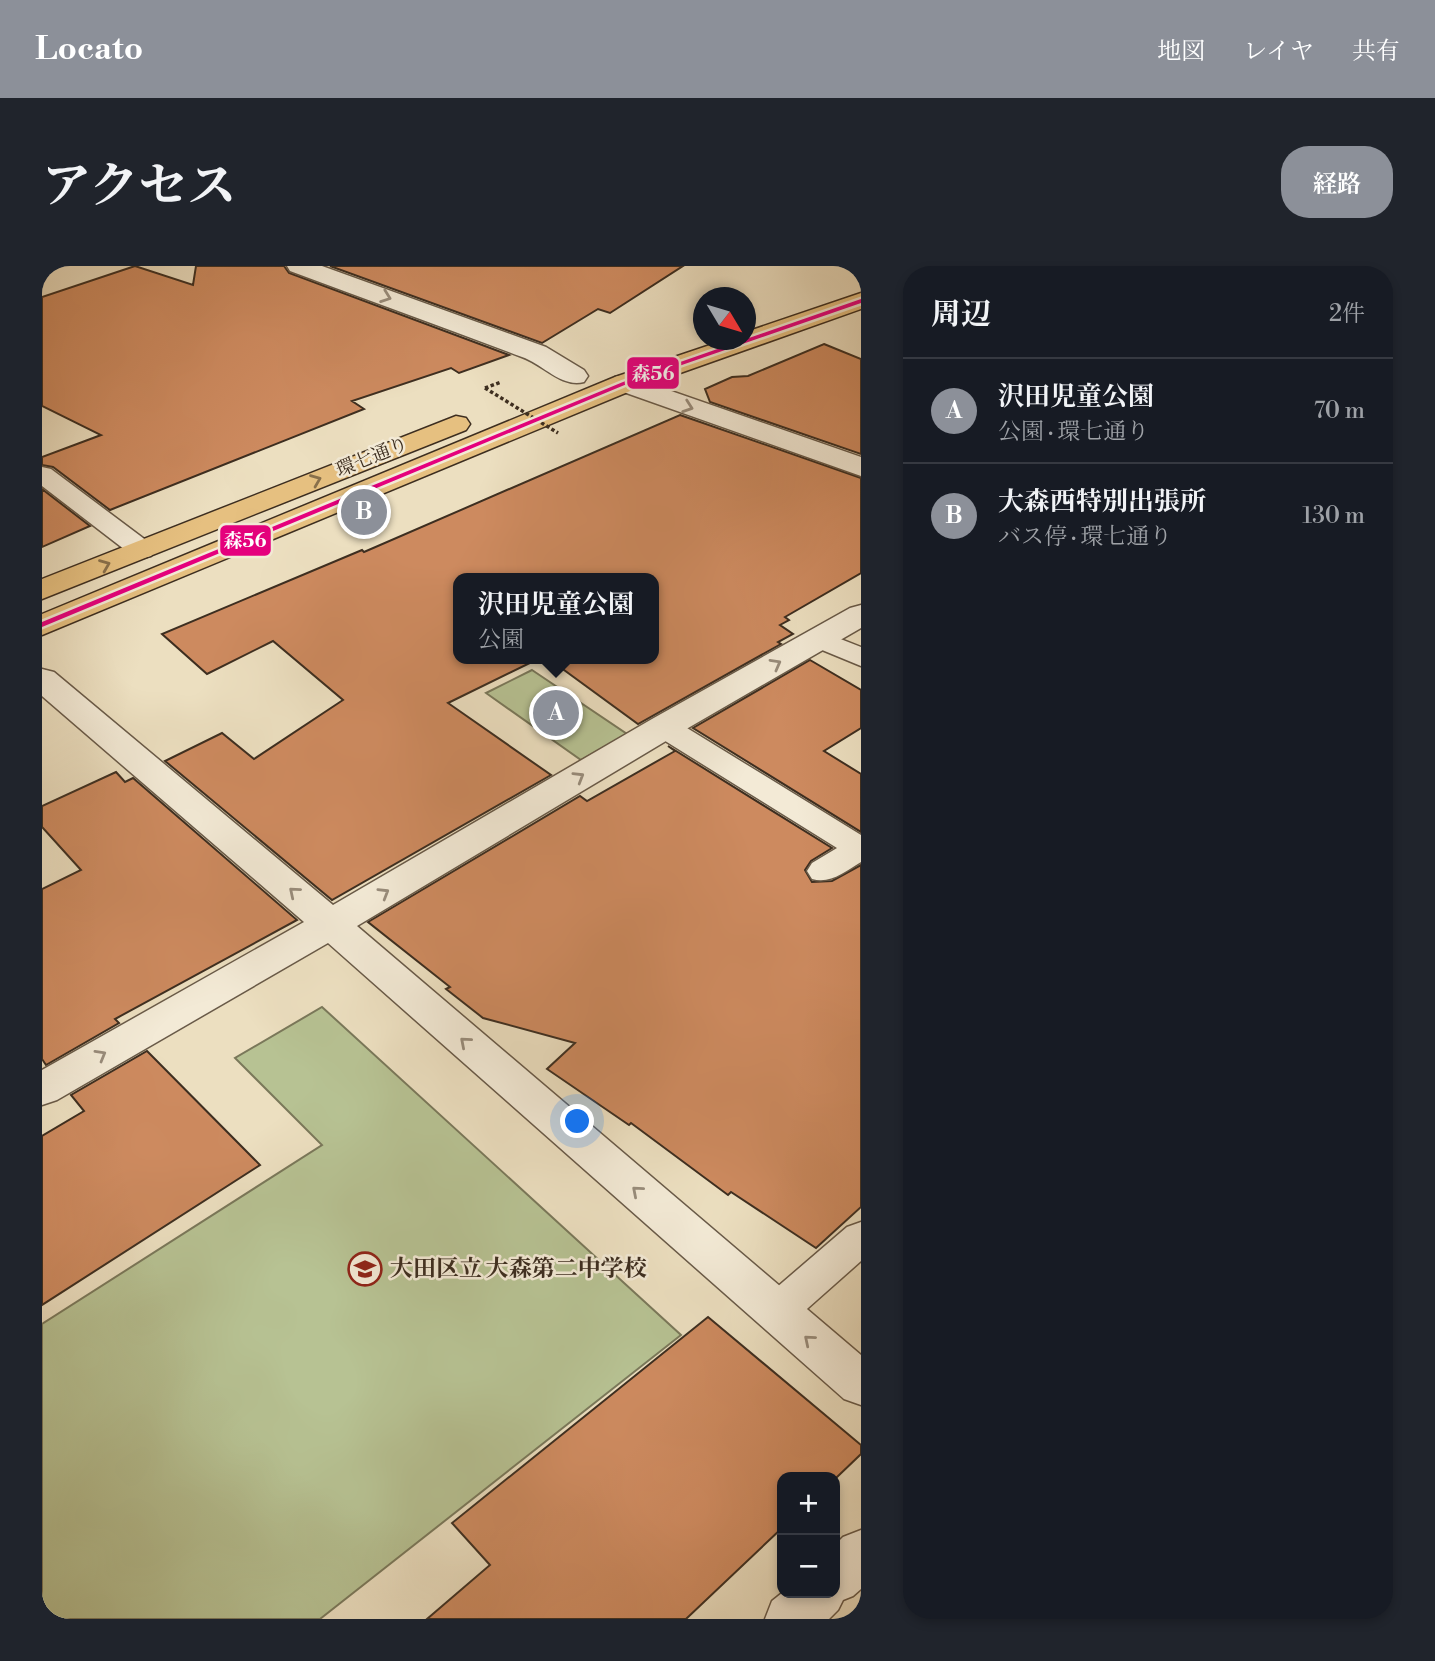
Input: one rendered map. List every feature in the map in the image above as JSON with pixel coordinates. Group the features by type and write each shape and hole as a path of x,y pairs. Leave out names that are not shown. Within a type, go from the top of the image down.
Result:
{"main road":[{"name":"環七通り","path":"42,625 625,383 861,301"},
{"name":"環七通り","path":"42,590 575,376 693,334"}],"street":[{"path":"299,266 537,353 575,376"},
{"path":"625,383 861,467"},
{"path":"42,1089 861,615"},
{"path":"42,680 331,924 861,1384"},
{"path":"840,1574 861,1555"},
{"path":"791,1619 814,1598"}],"lane":[{"path":"42,474 142,550"},
{"path":"820,639 861,658"},
{"path":"664,727 861,848 823,871"},
{"path":"776,1312 861,1238"}],"path":[{"path":"485,388 558,433"}],"green space":[{"path":"532,670 627,734 581,760 486,693"},
{"path":"322,1007 681,1335 320,1619 42,1619 42,1324 322,1145 235,1058"}],"building":[{"path":"135,266 193,285 196,266 284,266 289,273 509,355 459,373 451,368 352,401 364,409 110,510 53,467 42,465 42,457 101,435 42,406 42,297"},
{"path":"330,266 683,266 610,313 598,309 542,343"},
{"path":"824,344 861,359 861,454 710,402 705,389 732,377 748,376"},
{"path":"680,415 861,478 861,573 785,617 789,620 780,625 793,634 778,642 781,644 638,724 556,664 659,664 659,573 453,573 453,664 528,664 448,703 551,775 332,900 165,761 222,733 254,759 343,700 273,641 207,674 162,634 362,550 364,552"},
{"path":"42,489 90,526 42,547"},
{"path":"810,660 861,690 861,728 824,751 861,774 861,832 693,728"},
{"path":"668,746 832,848 811,861 805,870 812,882 832,881 861,865 861,1207 816,1248 731,1192 728,1195 631,1123 629,1125 547,1069 575,1043 483,1018 446,989 450,987 368,922 580,796 587,801 675,751"},
{"path":"116,772 125,782 133,778 297,920 115,1019 119,1023 46,1065 42,1059 42,889 81,870 42,827 42,806"},
{"path":"147,1051 260,1165 42,1305 42,1136 84,1111 71,1095"},
{"path":"708,1317 861,1445 861,1454 840,1474 840,1472 777,1472 777,1533 686,1619 427,1619 490,1565 452,1523"}],"transit line":[{"name":"森56","path":"42,625 625,383 861,301"}],"place":[{"name":"大森西特別出張所","path":"364,512"},
{"name":"沢田児童公園","path":"556,713"},
{"name":"大田区立 大森第二中学校","path":"365,1269"}]}
